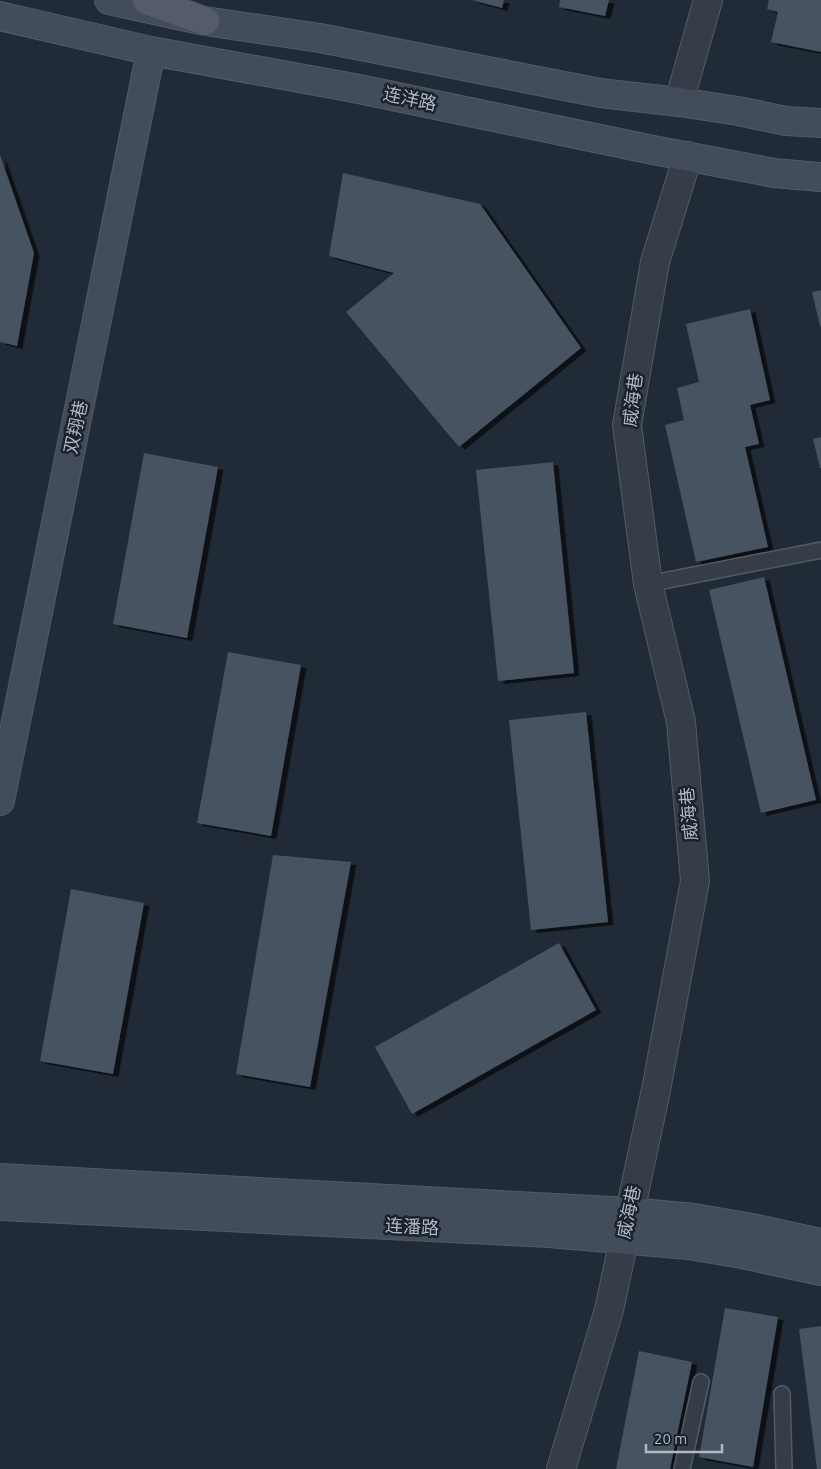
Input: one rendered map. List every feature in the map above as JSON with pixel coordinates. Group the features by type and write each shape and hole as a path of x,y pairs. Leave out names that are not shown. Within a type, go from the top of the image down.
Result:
{"main road":[{"path":"110,0 205,21 320,38 600,94 679,102 786,121 821,123"},
{"path":"147,0 205,21"},
{"name":"连洋路","path":"0,16 151,51 354,88 688,156 774,172 821,177"},
{"name":"双翔巷","path":"0,802 151,51"},
{"name":"连潘路","path":"0,1178 630,1212 704,1220 821,1243"},
{"name":"连潘路","path":"0,1206 550,1233 713,1249 821,1271"}],"street":[{"path":"679,102 708,0"},
{"name":"威海巷","path":"561,1469 609,1310 656,1090 695,881 681,722 648,584 627,424 655,262 688,156"}],"lane":[{"path":"648,584 821,550"},
{"path":"682,1469 701,1382"},
{"path":"782,1394 784,1469"}],"building":[{"path":"472,0 504,0 502,8"},
{"path":"560,0 609,0 605,16 559,7"},
{"path":"769,0 821,0 821,52 771,42 778,12 767,9"},
{"path":"0,155 34,253 17,346 0,342"},
{"path":"343,173 480,204 581,348 459,447 346,312 394,273 329,256"},
{"path":"821,290 821,326 820,326 812,292"},
{"path":"750,309 770,400 750,405 759,444 745,447 768,547 696,562 665,425 684,420 677,388 699,382 686,324"},
{"path":"821,437 821,468 820,468 813,439"},
{"path":"144,453 218,467 187,638 113,624"},
{"path":"553,462 574,673 498,681 476,470"},
{"path":"764,577 816,800 761,813 709,590"},
{"path":"228,652 301,665 271,836 197,823"},
{"path":"586,712 608,922 531,930 509,720"},
{"path":"273,855 351,862 310,1087 236,1074"},
{"path":"71,889 144,903 113,1074 40,1061"},
{"path":"559,943 596,1010 412,1114 375,1047"},
{"path":"725,1308 778,1317 753,1467 699,1457"},
{"path":"821,1326 821,1469 817,1469 799,1329"},
{"path":"639,1351 692,1362 670,1469 616,1469"}]}
